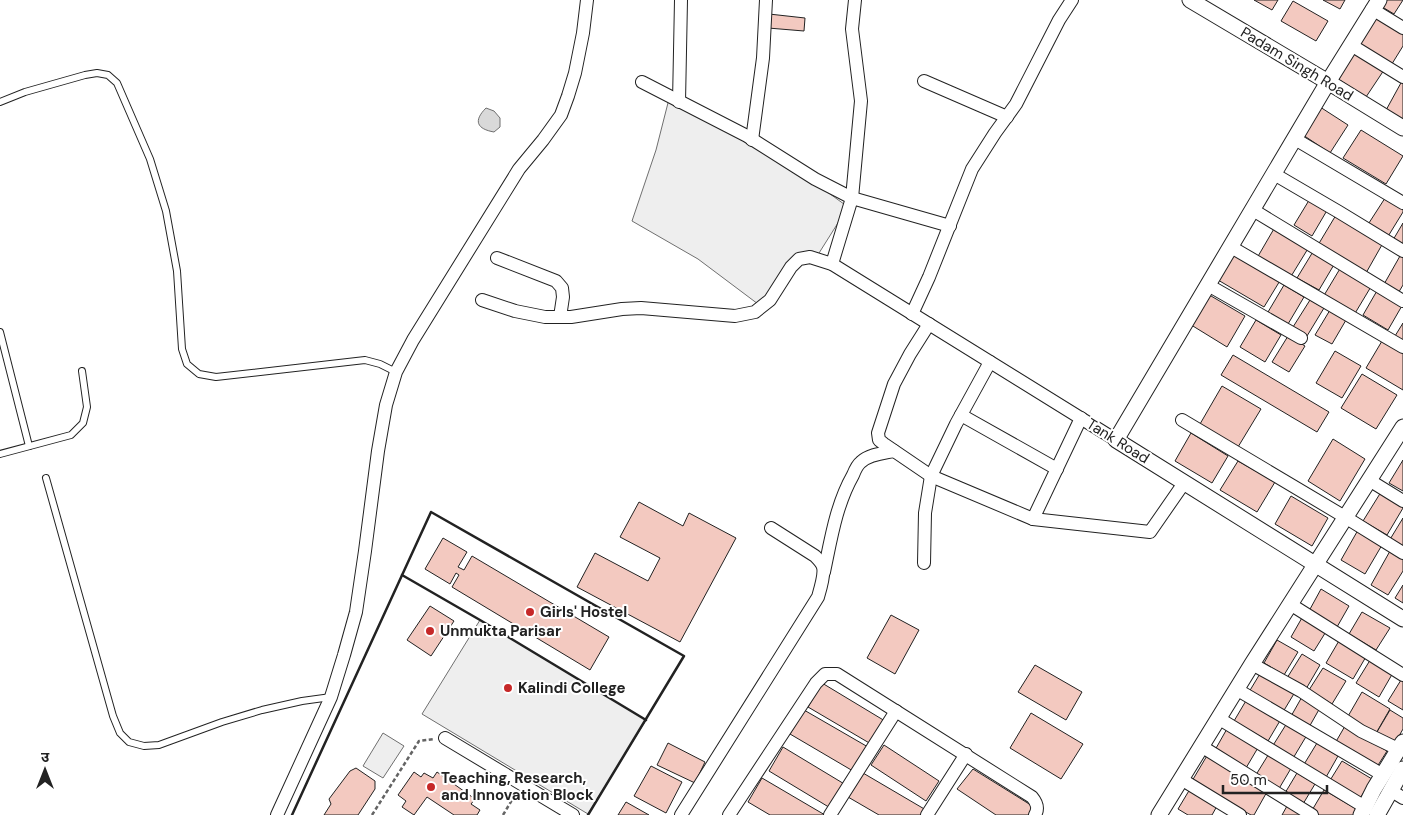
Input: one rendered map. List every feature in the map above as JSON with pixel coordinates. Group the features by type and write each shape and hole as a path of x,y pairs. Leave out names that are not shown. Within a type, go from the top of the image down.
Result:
{"street":[{"path":"277,815 331,697 356,612 379,442 386,405 396,372 413,340 519,169 561,115 575,73 587,0"},
{"path":"679,102 681,0"},
{"path":"752,140 763,58 766,0"},
{"path":"832,264 852,198 861,101 852,29 855,0"},
{"path":"912,314 930,277 972,169 1016,104 1058,20 1072,0"},
{"name":"Padam Singh Road","path":"1190,0 1403,128"},
{"path":"1116,440 1375,5 1403,28"},
{"path":"1351,45 1403,77"},
{"path":"924,81 1006,117"},
{"path":"642,82 752,140 815,179 852,198 950,226"},
{"path":"1294,139 1403,203"},
{"path":"1274,174 1403,251"},
{"path":"1253,210 1403,301"},
{"path":"1231,247 1403,348"},
{"name":"Tank Road","path":"560,317 641,308 735,316 755,312 770,300 799,259 810,257 832,264 1403,619"},
{"path":"482,300 515,311 545,317 560,317 563,297 562,288 556,281 497,258"},
{"path":"1208,285 1301,338"},
{"path":"929,324 894,384 878,433 879,440 931,476 1033,519 1150,532 1184,483"},
{"path":"924,563 925,513 931,476 990,362"},
{"path":"961,416 1057,469"},
{"path":"1033,519 1081,418"},
{"path":"1182,420 1403,553"},
{"path":"1159,815 1315,564 1369,480 1401,435"},
{"path":"680,815 818,597 838,511 845,489 857,467 862,460 871,456 894,451"},
{"path":"1369,480 1403,501"},
{"path":"771,528 816,556 823,567 822,579"},
{"path":"1290,604 1403,675"},
{"path":"1252,664 1301,691 1360,731 1401,746 1382,775 1368,812"},
{"path":"730,815 816,682 825,674 837,674 1032,796 1038,808 1035,815"},
{"path":"1236,689 1382,775"},
{"path":"830,815 896,711"},
{"path":"1218,718 1368,812"},
{"path":"445,738 573,815"},
{"path":"1201,746 1312,815"},
{"path":"927,815 966,754"},
{"path":"1368,812 1397,794 1403,769"},
{"path":"1181,779 1240,815"}],"lane":[{"path":"0,102 25,92 85,75 98,73 108,75 117,82 150,159 166,211 176,271 182,349 187,364 199,374 216,378 364,360 380,364 396,372"},
{"path":"0,332 29,446"},
{"path":"0,454 71,435 83,423 87,407 82,371"},
{"path":"46,478 113,716 120,733 129,742 144,746 160,745 222,722 262,710 331,697"}],"path":[{"path":"372,815 419,741 445,738"},
{"path":"503,815 522,784"}],"shaded area":[{"path":"670,95 753,138 848,207 814,261 800,258 762,307 698,259 632,221 656,150"},
{"path":"486,108 494,111 500,118 500,127 494,132 481,127 478,121"},
{"path":"480,620 646,720 588,814 422,714"},
{"path":"383,733 404,746 383,778 363,766"}],"building":[{"path":"1254,0 1278,0 1272,10"},
{"path":"1323,0 1345,0 1340,9"},
{"path":"1383,0 1403,0 1394,14 1379,5"},
{"path":"1293,1 1328,21 1316,41 1281,21"},
{"path":"769,14 805,18 804,31 768,28"},
{"path":"1375,15 1403,33 1403,46 1390,67 1355,45"},
{"path":"1353,50 1384,70 1366,97 1335,77"},
{"path":"1403,82 1403,122 1385,112"},
{"path":"1317,105 1348,125 1330,153 1300,133"},
{"path":"1361,130 1403,156 1386,184 1343,158"},
{"path":"1387,195 1403,204 1403,212 1387,238 1367,226"},
{"path":"1311,197 1329,207 1312,236 1294,225"},
{"path":"1336,215 1383,243 1366,273 1318,245"},
{"path":"1403,223 1403,246 1393,240"},
{"path":"1275,227 1309,247 1290,278 1257,258"},
{"path":"1314,250 1335,263 1319,290 1297,278"},
{"path":"1235,252 1281,279 1264,307 1218,280"},
{"path":"1400,256 1403,257 1403,285 1397,295 1383,286"},
{"path":"1341,267 1372,285 1354,315 1323,297"},
{"path":"1284,285 1304,297 1288,324 1268,312"},
{"path":"1378,289 1403,304 1388,330 1363,315"},
{"path":"1206,293 1245,316 1227,347 1188,323"},
{"path":"1310,300 1324,308 1307,336 1293,327"},
{"path":"1330,310 1346,320 1332,344 1315,335"},
{"path":"1256,320 1281,335 1265,362 1240,347"},
{"path":"1403,323 1403,341 1395,336"},
{"path":"1288,336 1305,346 1289,372 1272,362"},
{"path":"1382,341 1403,353 1403,390 1366,368"},
{"path":"1335,351 1361,366 1342,398 1316,383"},
{"path":"1233,355 1329,412 1317,432 1221,375"},
{"path":"1362,374 1397,395 1376,429 1341,408"},
{"path":"1222,386 1261,409 1238,447 1200,424"},
{"path":"1191,433 1228,456 1212,483 1175,461"},
{"path":"1333,439 1365,459 1340,501 1308,481"},
{"path":"1403,460 1403,491 1389,483"},
{"path":"1238,461 1275,482 1257,512 1220,490"},
{"path":"1381,492 1403,505 1387,535 1363,521"},
{"path":"1291,496 1328,518 1312,546 1275,524"},
{"path":"639,502 683,526 689,513 736,538 680,642 577,587 595,553 648,581 660,558 620,537"},
{"path":"1403,518 1403,549 1389,541"},
{"path":"1358,530 1382,545 1365,574 1341,560"},
{"name":"Girls' Hostel","path":"443,538 467,552 458,567 464,570 472,556 609,637 590,670 452,587 459,575 456,573 450,584 425,569"},
{"path":"1390,551 1403,559 1403,571 1388,595 1371,585"},
{"path":"1403,585 1403,603 1395,598"},
{"path":"1321,589 1349,606 1337,627 1309,611"},
{"name":"Unmukta Parisar","path":"430,606 454,621 431,656 407,640"},
{"path":"1362,612 1390,628 1376,650 1349,634"},
{"path":"891,615 919,630 895,674 867,658"},
{"path":"1303,616 1327,630 1314,651 1291,637"},
{"path":"1340,639 1367,655 1353,679 1326,663"},
{"path":"1277,640 1298,652 1284,675 1264,663"},
{"path":"1302,654 1320,665 1306,689 1287,678"},
{"path":"1372,657 1394,671 1379,697 1356,683"},
{"path":"1035,665 1082,692 1066,720 1018,692"},
{"path":"1323,668 1346,681 1332,704 1309,690"},
{"path":"1261,672 1295,692 1283,712 1249,692"},
{"path":"1401,680 1403,681 1403,710 1388,701"},
{"path":"822,683 885,721 871,744 808,707"},
{"path":"1362,692 1390,709 1375,735 1347,718"},
{"path":"1303,695 1321,706 1308,729 1290,718"},
{"path":"1247,699 1281,719 1268,741 1234,721"},
{"path":"804,710 868,747 853,771 790,734"},
{"path":"1390,710 1403,718 1403,729 1395,743 1377,732"},
{"path":"1031,713 1083,744 1061,779 1010,748"},
{"path":"1287,723 1307,735 1292,760 1272,747"},
{"path":"1345,726 1387,751 1375,770 1334,745"},
{"path":"1228,727 1259,746 1246,768 1215,750"},
{"path":"668,743 705,762 695,783 657,765"},
{"path":"1317,743 1338,756 1325,779 1303,766"},
{"path":"884,745 939,781 926,801 871,765"},
{"path":"783,747 846,785 832,809 769,771"},
{"path":"1270,752 1293,765 1277,792 1254,778"},
{"path":"1208,754 1268,790 1254,815 1192,781"},
{"path":"1342,761 1372,779 1359,800 1329,782"},
{"path":"651,766 682,782 666,813 634,796"},
{"path":"356,768 375,781 375,789 358,815 324,815 331,804 329,799 350,771"},
{"path":"973,769 1034,807 1029,815 996,815 957,789"},
{"name":"Teaching, Research, and Innovation Block","path":"414,772 421,777 424,773 433,778 437,772 475,799 471,804 480,810 477,815 454,815 427,797 414,815 402,807 406,801 398,795"},
{"path":"863,773 926,810 923,815 879,815 848,797"},
{"path":"1297,773 1315,784 1303,804 1285,793"},
{"path":"762,778 825,815 770,815 748,802"},
{"path":"1190,789 1217,806 1212,815 1188,815 1178,809"},
{"path":"1324,790 1358,810 1354,815 1315,815 1311,812"},
{"path":"626,802 649,815 618,815"},
{"path":"1287,806 1303,815 1282,815"}],"wall":[{"path":"292,815 431,512 684,656 588,815"},
{"path":"402,575 646,720"}],"place":[{"name":"Girls' Hostel","path":"530,612"},
{"name":"Unmukta Parisar","path":"430,631"},
{"name":"Kalindi College","path":"508,688"},
{"name":"Teaching, Research, and Innovation Block","path":"431,787"}]}
